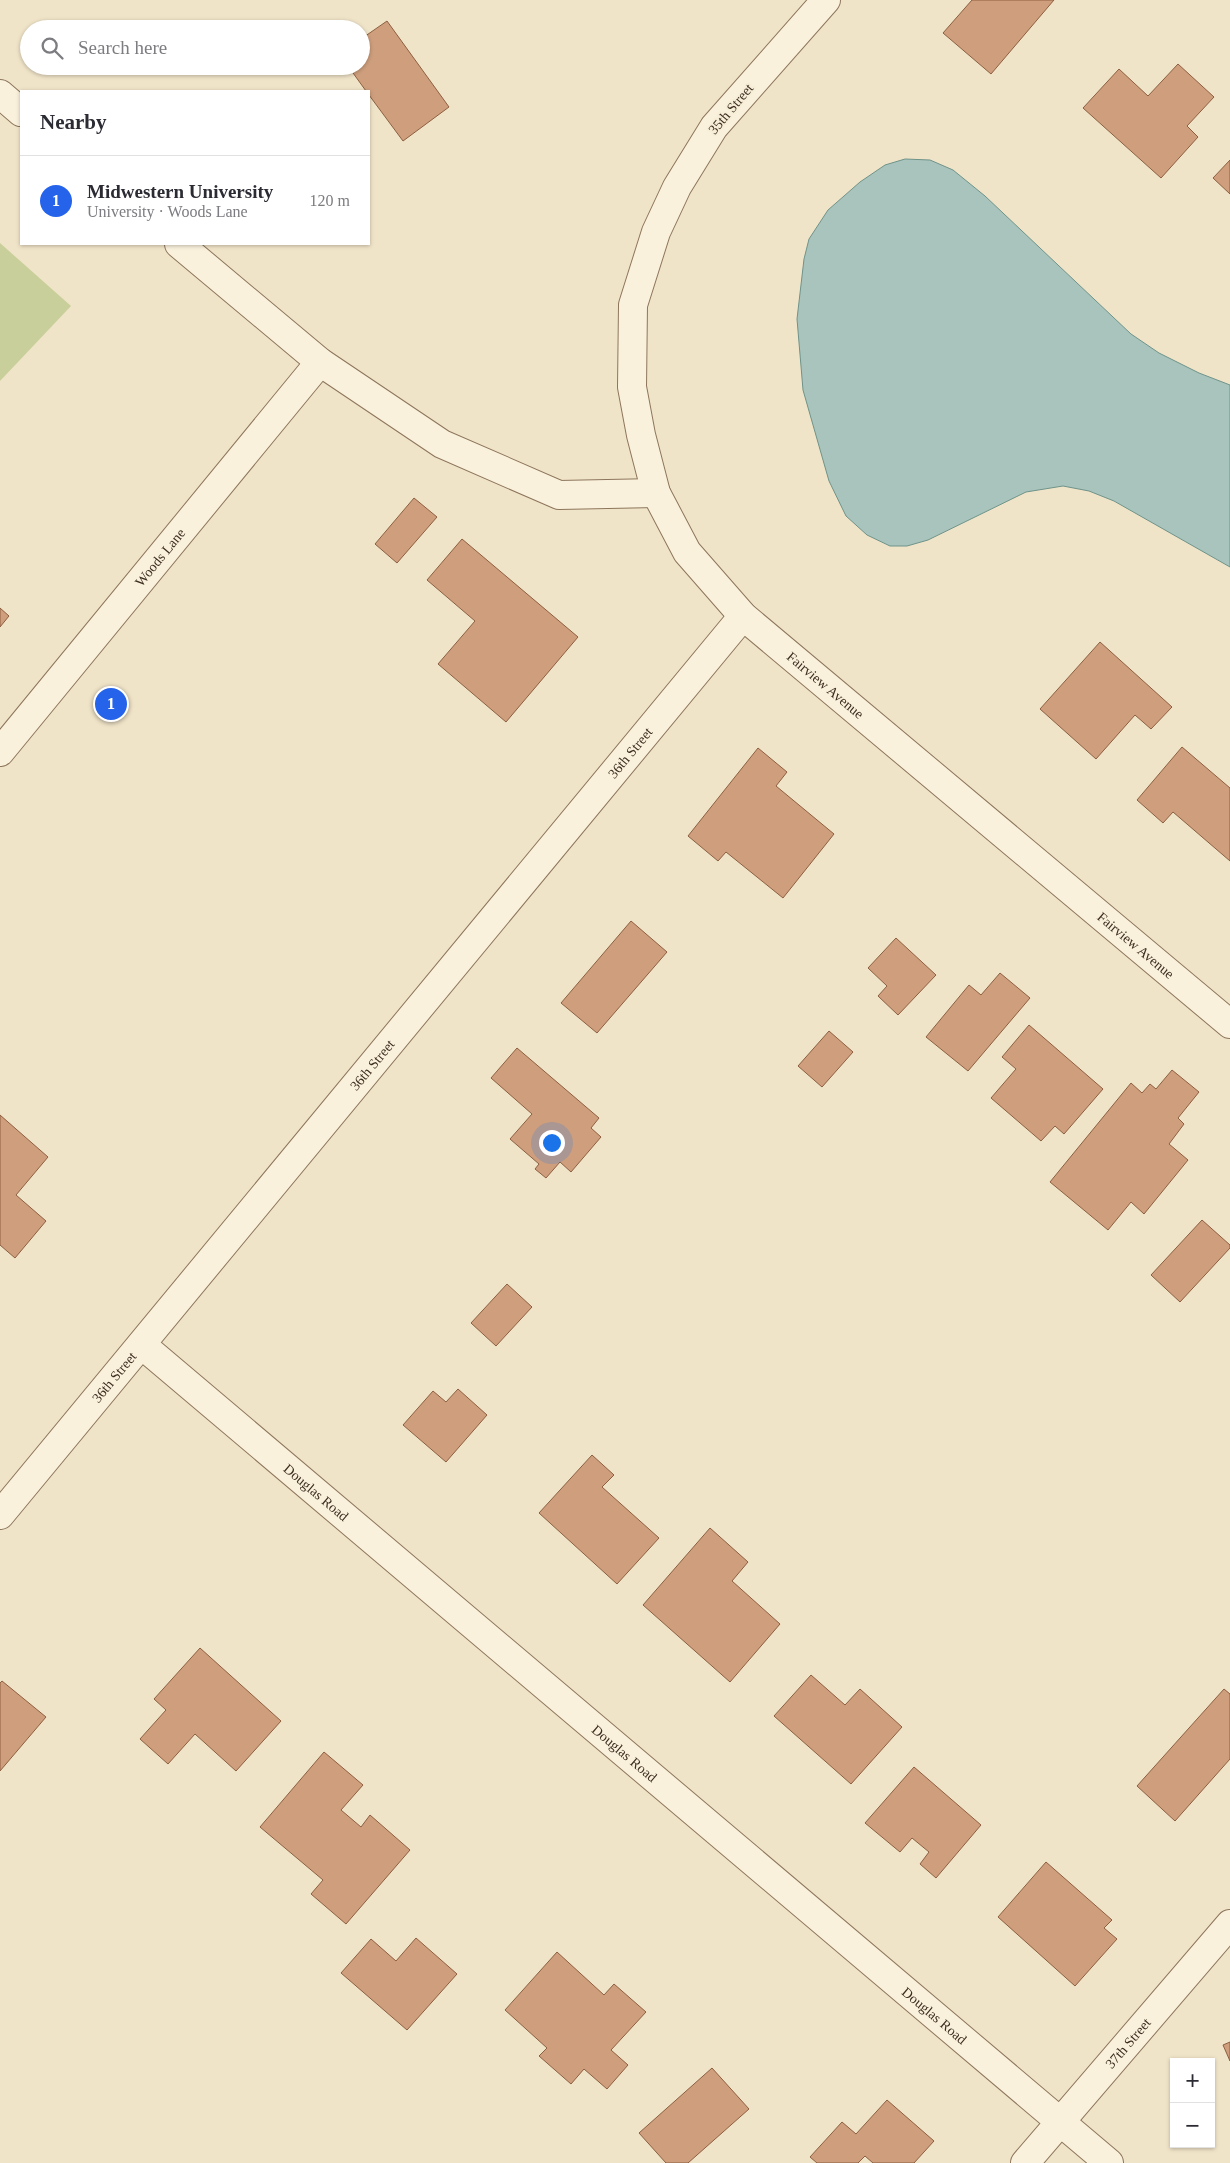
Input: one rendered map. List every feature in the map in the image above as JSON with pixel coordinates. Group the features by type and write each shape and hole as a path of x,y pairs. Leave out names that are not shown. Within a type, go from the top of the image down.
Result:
{"street":[{"name":"35th Street","path":"656,232 677,187 714,127 826,0"},
{"path":"0,94 20,111"},
{"name":"Fairview Avenue","path":"656,232 634,305 632,387 641,435 656,493 687,552 744,616 1230,1024"},
{"path":"180,245 320,362 442,444 560,495 656,493"},
{"name":"Woods Lane","path":"0,752 320,362"},
{"name":"36th Street","path":"0,1515 744,616"},
{"name":"Douglas Road","path":"142,1345 1109,2163"},
{"name":"37th Street","path":"1025,2163 1230,1924"}],"green space":[{"path":"0,243 71,306 0,381"}],"water":[{"path":"905,159 930,160 953,170 985,196 1131,334 1159,353 1199,373 1230,385 1230,567 1114,501 1089,491 1063,486 1026,492 928,540 907,546 890,546 867,535 846,516 829,481 803,390 797,319 804,259 809,239 828,210 860,182 885,165"}],"building":[{"path":"972,0 1054,0 991,74 943,33"},
{"path":"387,21 449,107 403,141 370,96 370,90 365,90 354,75 370,75 370,33"},
{"path":"1178,64 1214,97 1187,126 1198,137 1161,178 1083,108 1119,69 1148,96"},
{"path":"1230,160 1230,194 1213,178"},
{"path":"414,498 437,517 397,563 375,544"},
{"path":"462,539 578,637 506,722 438,664 475,621 427,580"},
{"path":"0,608 9,616 0,627"},
{"path":"1100,642 1172,707 1151,729 1135,715 1096,759 1040,709"},
{"path":"1182,747 1230,788 1230,861 1173,812 1163,823 1137,800"},
{"path":"758,748 787,772 776,786 834,834 783,898 726,852 718,861 688,836"},
{"path":"631,921 667,952 597,1033 561,1003"},
{"path":"896,938 936,975 898,1015 878,996 887,986 868,968"},
{"path":"1000,973 1030,998 968,1071 926,1037 969,985 981,995"},
{"path":"1029,1025 1103,1089 1064,1134 1055,1126 1041,1141 991,1098 1016,1069 1002,1057"},
{"path":"829,1031 853,1052 822,1087 798,1066"},
{"path":"517,1048 599,1118 591,1128 601,1137 571,1172 560,1162 546,1178 535,1169 539,1164 510,1139 532,1114 491,1078"},
{"path":"1172,1070 1199,1092 1178,1118 1184,1124 1169,1144 1188,1160 1144,1214 1131,1202 1108,1230 1050,1182 1131,1083 1142,1093 1150,1084 1156,1089"},
{"path":"0,1115 48,1157 16,1195 46,1221 15,1258 0,1245"},
{"path":"1202,1220 1230,1245 1230,1248 1180,1302 1151,1275"},
{"path":"507,1284 532,1307 496,1346 471,1323"},
{"path":"458,1389 487,1415 446,1462 403,1425 433,1391 446,1402"},
{"path":"592,1455 614,1475 602,1487 659,1538 617,1584 539,1513"},
{"path":"710,1528 748,1562 732,1581 780,1624 730,1682 643,1605"},
{"path":"200,1648 281,1721 236,1771 195,1734 168,1764 140,1739 166,1710 154,1699"},
{"path":"811,1675 845,1705 860,1689 902,1727 851,1784 774,1716"},
{"path":"2,1681 46,1717 0,1771 0,1683"},
{"path":"1224,1689 1230,1694 1230,1759 1175,1821 1137,1786"},
{"path":"324,1752 363,1785 341,1810 361,1827 370,1815 410,1850 346,1924 311,1894 323,1880 260,1827"},
{"path":"914,1767 981,1825 936,1878 920,1864 929,1852 912,1838 900,1852 865,1823"},
{"path":"1046,1862 1112,1920 1104,1928 1117,1939 1075,1986 998,1917"},
{"path":"416,1938 457,1974 407,2030 341,1973 371,1939 396,1961"},
{"path":"557,1952 604,1995 614,1984 646,2012 611,2050 628,2065 607,2089 584,2069 571,2084 539,2056 547,2048 505,2010"},
{"path":"1230,2042 1230,2061 1223,2045"},
{"path":"712,2068 749,2109 688,2163 666,2163 639,2133"},
{"path":"887,2100 934,2141 914,2163 873,2163 865,2156 858,2163 817,2163 810,2157 842,2122 856,2134"}],"place":[{"name":"Midwestern University","path":"111,704"}]}
